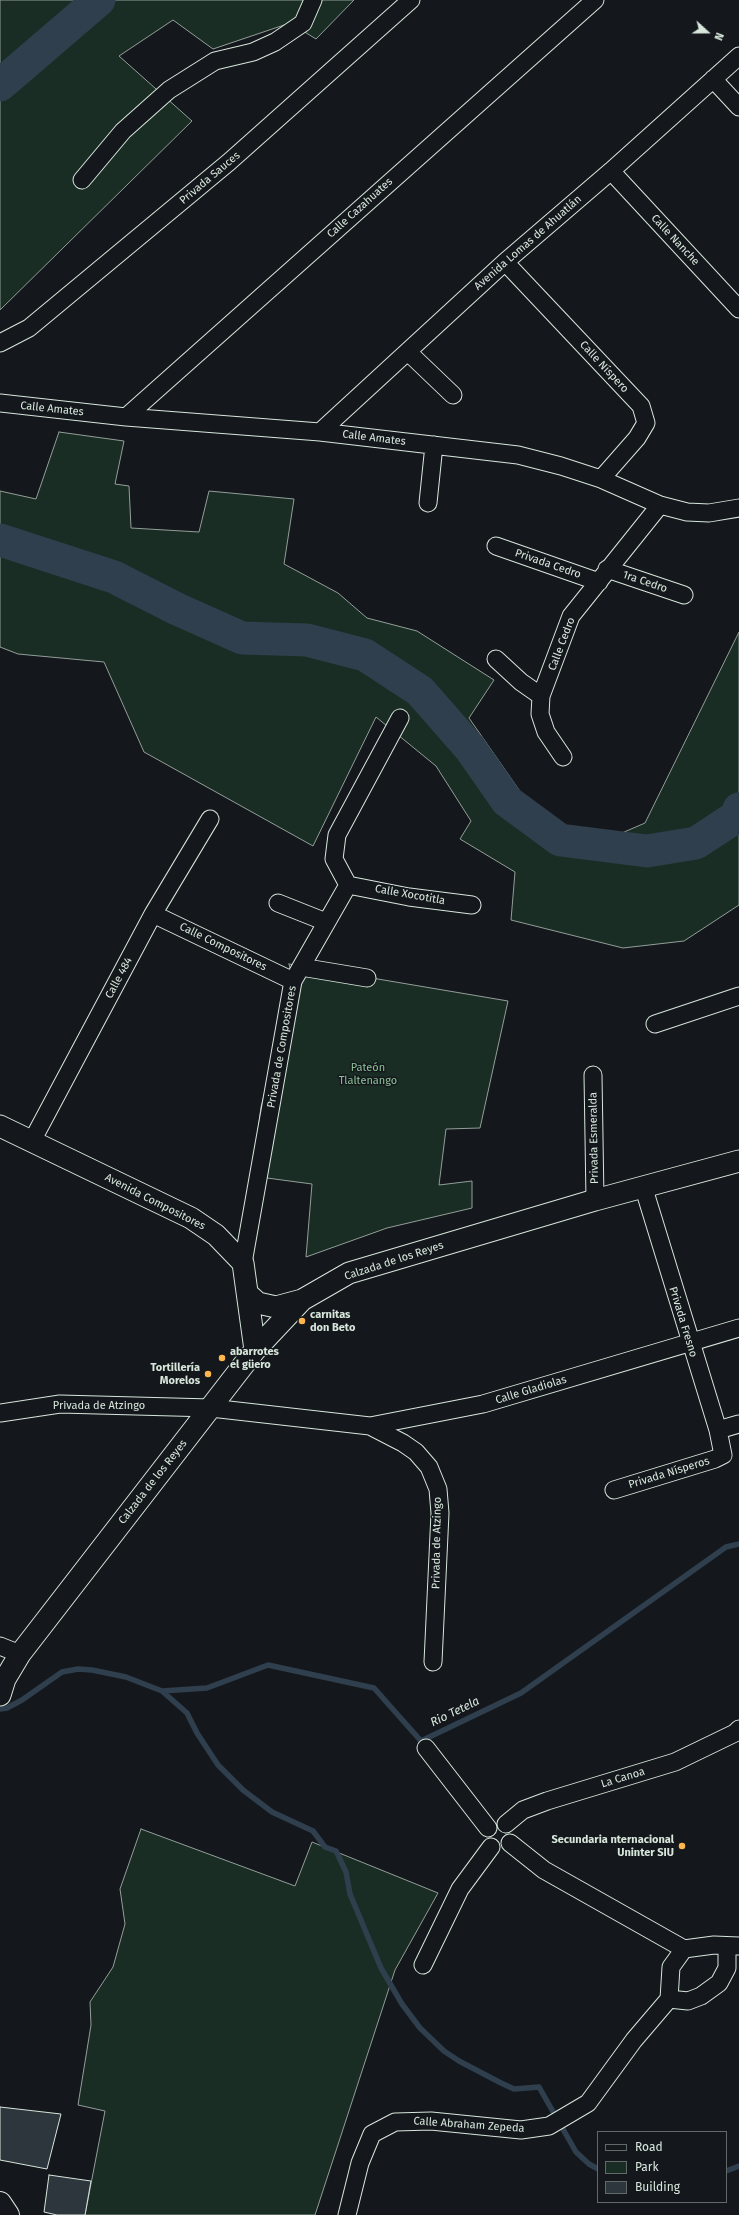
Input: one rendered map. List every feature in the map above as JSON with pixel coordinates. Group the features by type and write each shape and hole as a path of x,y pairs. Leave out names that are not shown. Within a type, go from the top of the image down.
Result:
{"main road":[{"path":"0,2203 8,2215"}],"street":[{"path":"82,180 123,131 169,90 215,61 253,52 275,42 303,22 313,0"},
{"name":"Privada Sauces","path":"0,343 29,328 217,172 411,0"},
{"name":"Calle Cazahuates","path":"126,417 595,0"},
{"name":"Avenida Lomas de Ahuatlán","path":"320,432 505,262 611,171 739,56"},
{"path":"713,79 739,107"},
{"name":"Calle Nanche","path":"611,171 739,309"},
{"name":"Calle Níspero","path":"505,262 641,406 646,423 637,438 601,479"},
{"path":"408,352 453,395"},
{"name":"Calle Amates","path":"0,404 126,417 320,432 518,455 561,466 601,479 660,505 687,512 739,508"},
{"path":"428,503 434,445"},
{"name":"Calle Cedro","path":"563,757 546,732 540,714 541,696 571,616 660,505"},
{"name":"Privada Cedro","path":"496,546 603,576"},
{"name":"1ra Cedro","path":"603,576 684,595"},
{"path":"496,659 521,682 541,696"},
{"path":"348,885 334,859 337,835 400,718"},
{"name":"Calle 484","path":"32,1141 154,914 210,819"},
{"name":"Calle Xocotitla","path":"348,885 409,897 472,906"},
{"name":"Privada de Compositores","path":"243,1263 297,974 348,885"},
{"path":"278,903 326,922"},
{"name":"Calle Compositores","path":"154,914 297,974 367,978"},
{"path":"655,1024 739,996"},
{"name":"Privada Esmeralda","path":"593,1075 595,1200"},
{"name":"Avenida Compositores","path":"0,1126 191,1218 216,1235 243,1263"},
{"name":"Calzada de los Reyes","path":"0,1695 8,1672 20,1654 205,1408 255,1350 302,1300 349,1273 595,1200 644,1189 739,1161"},
{"name":"Privada Fresno","path":"644,1189 689,1342 718,1430 722,1455"},
{"path":"243,1263 255,1350"},
{"path":"248,1294 258,1303 271,1306 302,1300"},
{"name":"Calle Gladiolas","path":"370,1426 483,1404 739,1328"},
{"name":"Privada de Atzingo","path":"0,1413 60,1404 205,1408 370,1426 403,1443 416,1452 429,1467 438,1489 440,1513 433,1662"},
{"path":"718,1430 739,1424"},
{"name":"Privada Nísperos","path":"614,1490 715,1459 722,1455"},
{"path":"0,1646 20,1654"},
{"name":"La Canoa","path":"506,1824 523,1810 546,1801 675,1762 735,1733 739,1729"},
{"path":"426,1748 488,1828"},
{"path":"496,1822 506,1824 512,1833 510,1843 501,1849 491,1847 486,1838 488,1828 496,1822"},
{"path":"510,1843 544,1870 684,1949 714,1945 733,1946 727,1968 719,1983 701,1996 688,2001 669,1999 671,1967 684,1949"},
{"path":"423,1966 460,1889 491,1847"},
{"name":"Calle Abraham Zepeda","path":"346,2215 360,2162 372,2134 395,2122 431,2121 521,2130 549,2126 588,2103 634,2040 669,1999"}],"green space":[{"path":"0,0 354,0 316,39 290,23 213,49 173,20 119,56 192,121 0,310"},
{"path":"59,432 124,441 115,484 129,486 131,528 199,532 209,491 294,499 284,564 338,593 367,618 417,631 494,680 469,718 533,810 562,826 615,836 645,823 739,632 739,905 684,941 623,948 511,920 515,872 460,839 471,821 436,766 376,717 313,846 144,752 104,662 18,654 0,647 0,491 36,499"},
{"name":"Pateón Tlaltenango","path":"289,964 508,1001 480,1128 446,1129 439,1185 472,1181 472,1208 387,1228 306,1257 312,1184 252,1176 261,1107 293,981"},
{"path":"141,1829 295,1886 312,1842 438,1893 395,1970 315,2215 85,2215 105,2111 78,2105 91,2025 90,2002 113,1967 125,1924 120,1889"}],"building":[{"path":"0,2107 61,2114 47,2169 0,2160"},
{"path":"49,2175 91,2181 85,2215 57,2215 44,2212"}],"waterway":[{"path":"0,85 99,0"},
{"path":"0,540 114,577 177,609 242,638 307,640 365,655 420,691 470,748 507,801 560,840 647,851 696,843 737,816 739,809"},
{"name":"Rio Tetela","path":"162,1691 207,1688 268,1665 374,1688 421,1741 521,1693 726,1547 739,1544"},
{"path":"0,1709 7,1708 22,1700 62,1672 78,1669 92,1670 126,1677 162,1691 187,1713 197,1733 218,1765 243,1790 272,1812 313,1831 325,1847 336,1851 346,1872 350,1894 381,1968 402,2004 420,2028 444,2051 459,2061 501,2083 514,2089 539,2087 576,2152 589,2164 597,2168"},
{"path":"727,2171 739,2166"}],"place":[{"name":"carnitas don Beto","path":"302,1321"},
{"name":"abarrotes el güero","path":"222,1358"},
{"name":"Tortillería Morelos","path":"208,1374"},
{"name":"Secundaria nternacional Uninter SIU","path":"682,1846"}]}
